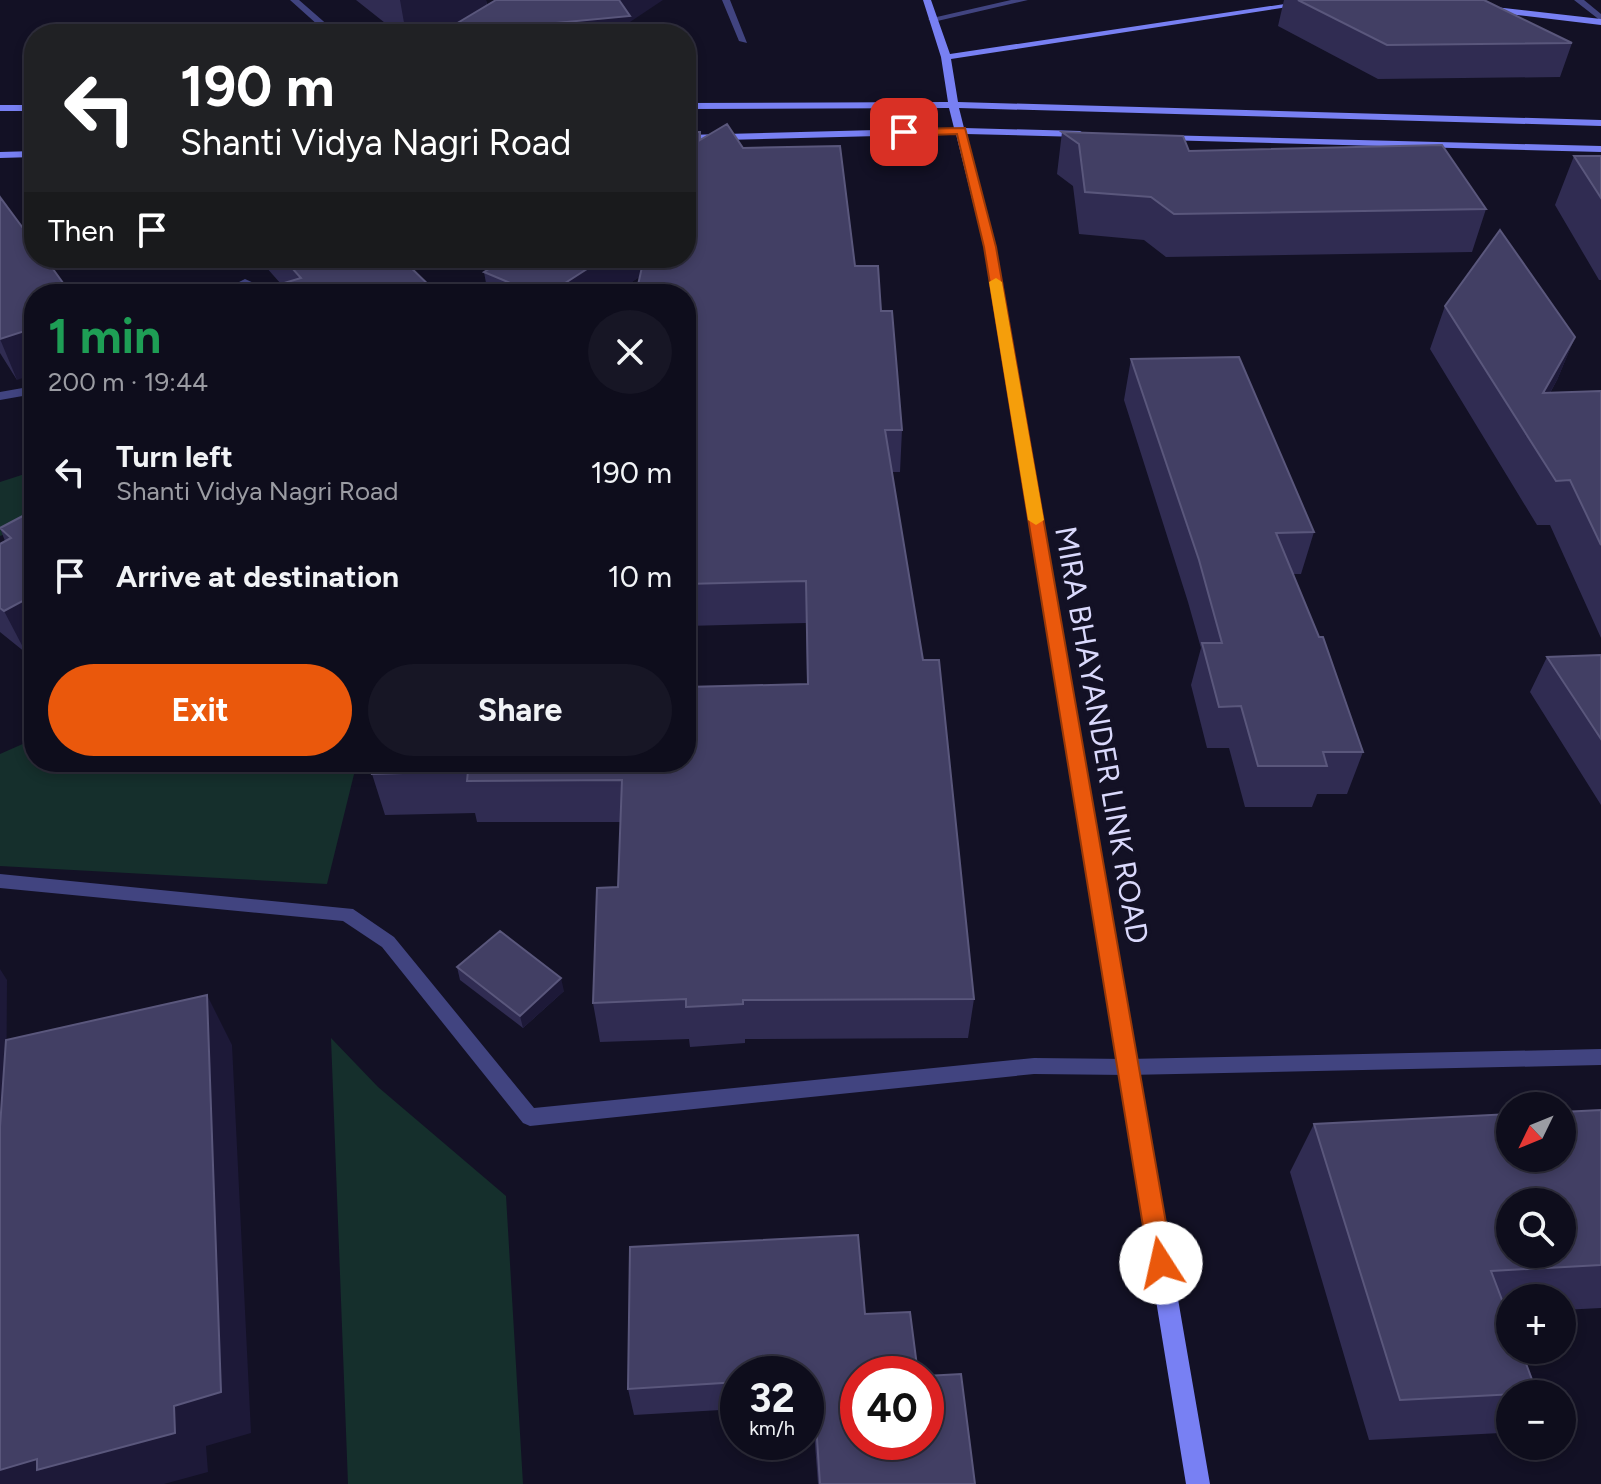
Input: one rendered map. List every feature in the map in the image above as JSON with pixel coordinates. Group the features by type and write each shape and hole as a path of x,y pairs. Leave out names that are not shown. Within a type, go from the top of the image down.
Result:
{"street":[{"path":"294,0 322,24"},
{"path":"726,0 744,41"},
{"name":"MIRA BHAYANDER LINK ROAD","path":"927,0 946,57 953,105 990,247 1198,1484"},
{"path":"933,19 1024,0"},
{"path":"946,57 1329,0"},
{"path":"1578,0 1601,20"},
{"path":"1480,9 1601,20"},
{"path":"696,106 953,105 1217,112 1474,132 1601,149"},
{"path":"0,108 24,108"},
{"path":"1217,112 1226,138"},
{"path":"1148,136 1226,138 1474,132 1601,123"},
{"path":"696,138 961,131 1086,134"},
{"path":"0,155 24,154"},
{"path":"245,282 249,284"},
{"path":"0,396 24,392"},
{"path":"0,881 347,914 388,942 530,1117 1034,1066 1128,1067 1601,1057"}],"green space":[{"path":"24,474 24,528 0,536 0,482"},
{"path":"24,743 24,772 355,772 327,884 0,866 0,754"},
{"path":"331,1038 378,1087 506,1196 523,1484 348,1484"}],"building":[{"path":"496,0 619,0 630,16 545,24 456,24"},
{"path":"1298,0 1484,0 1572,43 1387,45"},
{"path":"727,124 743,148 840,146 855,266 878,266 881,311 892,311 902,430 885,430 923,660 939,660 974,999 743,1000 743,1004 686,1007 686,999 593,1003 597,888 618,887 622,780 467,781 468,772 696,772 696,687 808,684 806,581 696,584 696,284 638,284 642,268 696,268 696,132 700,132 700,140"},
{"path":"1062,132 1183,136 1189,151 1442,145 1486,209 1174,214 1151,197 1085,192 1079,144"},
{"path":"1574,156 1601,156 1601,198"},
{"path":"0,197 24,229 24,268 52,268 64,284 24,284 24,331 0,339"},
{"path":"1500,230 1575,337 1543,393 1601,391 1601,545 1570,480 1556,481 1445,306"},
{"path":"292,268 411,268 428,284 281,284 301,278"},
{"path":"491,268 588,268 564,284 513,284 484,272"},
{"path":"1239,357 1314,532 1276,533 1319,637 1323,637 1363,752 1323,752 1327,766 1258,766 1241,706 1219,707 1202,643 1222,643 1199,560 1131,359"},
{"path":"24,515 24,600 4,611 0,608 0,544 11,538 0,528"},
{"path":"1601,655 1601,739 1547,657"},
{"path":"372,772 436,772 372,774"},
{"path":"500,931 561,978 520,1016 457,967"},
{"path":"207,995 221,1392 174,1406 175,1433 37,1470 37,1459 0,1470 0,1127 6,1040"},
{"path":"1601,1110 1601,1265 1576,1266 1576,1188 1496,1188 1496,1268 1546,1268 1491,1271 1496,1284 1496,1364 1526,1364 1532,1380 1496,1380 1496,1395 1400,1400 1314,1124 1496,1115 1496,1172 1576,1172 1576,1111"},
{"path":"858,1235 865,1314 910,1312 916,1356 840,1356 840,1460 944,1460 944,1375 961,1374 975,1484 820,1484 818,1460 824,1460 824,1356 720,1356 720,1383 628,1389 630,1247"}],"slow traffic":[{"path":"996,282 1036,520"}],"route":[{"path":"904,132 961,131 990,247 1161,1263"}]}
